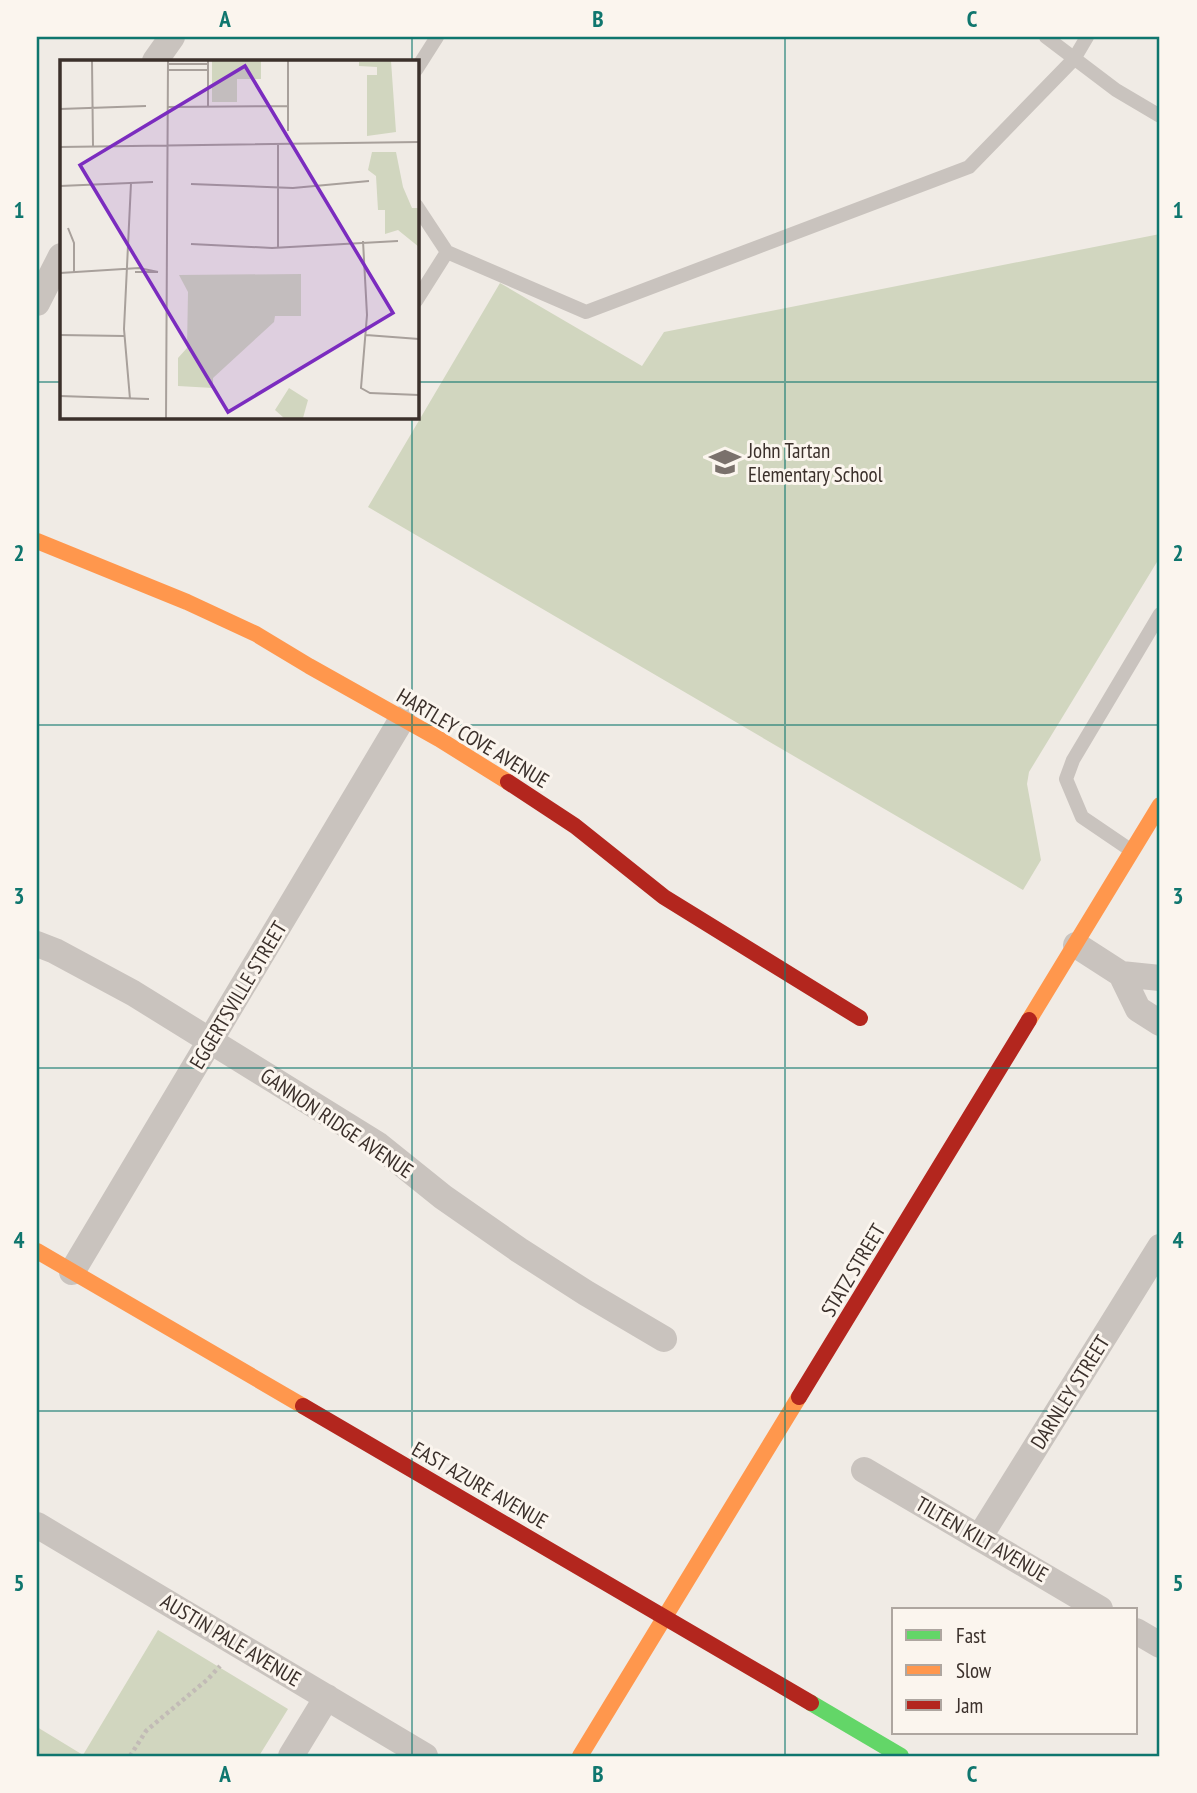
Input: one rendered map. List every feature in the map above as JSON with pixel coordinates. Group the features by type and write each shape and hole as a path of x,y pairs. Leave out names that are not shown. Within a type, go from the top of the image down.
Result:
{"street":[{"path":"156,60 172,37"},
{"path":"37,303 60,258"},
{"name":"HARTLEY COVE AVENUE","path":"37,541 256,634 489,769 575,826 664,897 860,1018"},
{"name":"EGGERTSVILLE STREET","path":"72,1272 402,719"},
{"name":"STATZ STREET","path":"580,1756 1160,805"},
{"name":"GANNON RIDGE AVENUE","path":"37,944 133,993 377,1144 443,1197 519,1250 664,1339"},
{"path":"1076,945 1121,974 1160,978"},
{"path":"1121,974 1138,1009 1160,1023"},
{"name":"DARNLEY STREET","path":"979,1538 1160,1247"},
{"name":"EAST AZURE AVENUE","path":"37,1251 901,1756"},
{"name":"TILTEN KILT AVENUE","path":"863,1470 1098,1608"},
{"name":"AUSTIN PALE AVENUE","path":"37,1525 425,1756"},
{"path":"1138,1632 1160,1645"},
{"path":"292,1756 327,1697"}],"lane":[{"path":"418,67 437,37"},
{"path":"1046,37 1116,90 1160,116"},
{"path":"418,208 447,252 586,312 969,167 1074,59 1087,37"},
{"path":"418,298 447,252"},
{"path":"1132,851 1082,817 1066,779 1073,760 1160,614"}],"path":[{"path":"130,1756 145,1731 208,1679 239,1645"}],"green space":[{"path":"1160,234 1160,557 1029,772 1027,784 1041,860 1023,890 368,507 500,283 642,366 664,332"},
{"path":"158,1630 288,1709 259,1756 37,1756 37,1727 83,1755"}],"traffic: fast":[{"path":"811,1703 901,1756"}],"traffic: slow":[{"path":"37,541 187,602 256,634 439,739 508,782"},
{"path":"1029,1020 1160,805"},
{"path":"37,1251 303,1406"},
{"path":"580,1756 799,1397"}],"traffic: jam":[{"path":"508,782 575,826 664,897 860,1018"},
{"path":"799,1397 1029,1020"},
{"path":"303,1406 811,1703"}],"place":[{"name":"John Tartan Elementary School","path":"725,462"}]}
